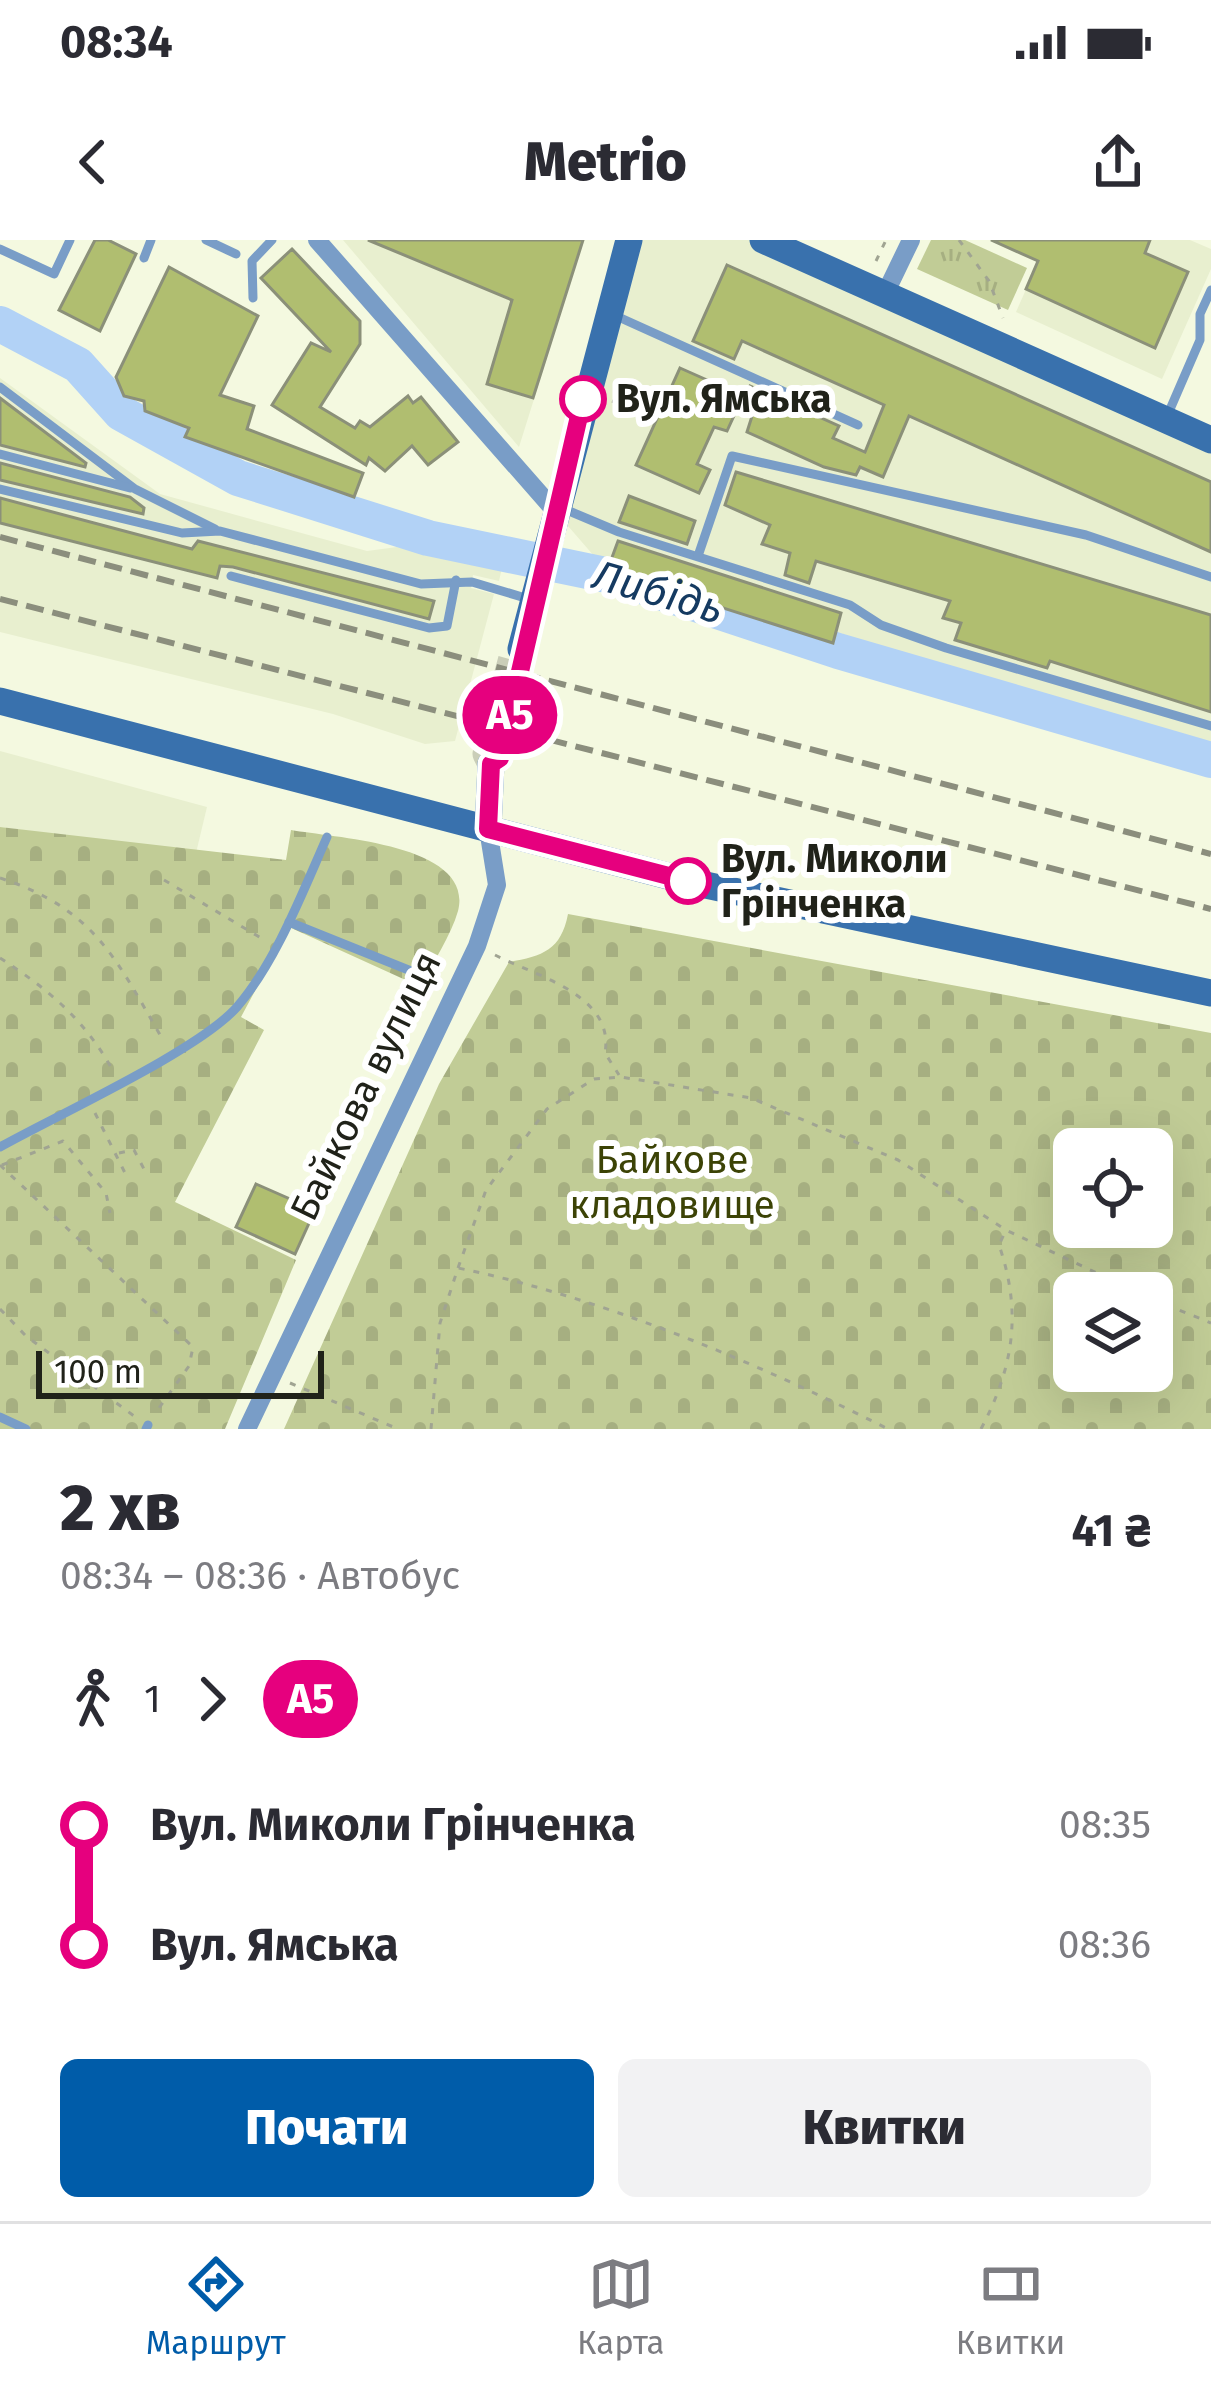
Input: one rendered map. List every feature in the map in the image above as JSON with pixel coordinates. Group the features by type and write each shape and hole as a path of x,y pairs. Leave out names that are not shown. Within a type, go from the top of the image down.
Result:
{"main road":[{"path":"521,650 629,240"},
{"path":"763,240 1211,440"},
{"path":"0,701 793,906 1211,993"},
{"name":"Байкова вулиця","path":"488,829 491,764"}],"street":[{"path":"316,240 554,516"},
{"path":"885,294 910,240"},
{"name":"Байкова вулиця","path":"247,1429 477,946 497,885 488,829"}],"lane":[{"path":"0,249 54,274 70,240"},
{"path":"143,258 151,240"},
{"path":"206,240 236,254"},
{"path":"253,298 253,261 272,240"},
{"path":"1166,419 1200,340 1200,314 1211,290"},
{"path":"609,313 858,424"},
{"path":"1200,340 1211,331"},
{"path":"0,387 135,489 220,531 421,584 456,580 533,598"},
{"path":"0,454 135,489"},
{"path":"698,556 732,456 1086,535 1211,577"},
{"path":"0,489 182,533 220,531"},
{"path":"554,516 850,605 880,626 946,648 1211,726"},
{"path":"231,576 429,628 447,626 456,580"},
{"path":"0,1147 170,1052 236,1007 289,922 327,837"},
{"path":"289,922 426,977"},
{"path":"0,1418 26,1429"}],"path":[{"path":"876,260 886,240"},
{"path":"959,240 989,281 1003,318"},
{"path":"613,401 658,417"},
{"path":"0,878 39,891 92,927 170,1052"},
{"path":"164,880 255,934"},
{"path":"477,946 585,997 608,1038 605,1053 620,1077"},
{"path":"0,958 65,1005 92,1034 118,1081"},
{"path":"431,1429 440,1323 486,1190 548,1109 594,1079 620,1077 751,1098 898,1160 1006,1230 1095,1272"},
{"path":"87,1098 119,1153 126,1175"},
{"path":"0,1309 26,1336 147,1427 190,1366 194,1347 0,1166 63,1141 106,1193 110,1213"},
{"path":"119,1153 134,1150 145,1171"},
{"path":"981,1429 998,1396 1016,1329 999,1244 1006,1230"},
{"path":"458,1268 519,1281 625,1318 888,1429"},
{"path":"1173,1308 1211,1323"},
{"path":"272,1375 398,1429"}],"shaded area":[{"path":"343,240 526,240 528,249 507,317 555,332 519,447"},
{"path":"629,240 763,240 1211,440 1211,742 836,634 833,643 607,571 555,511"},
{"path":"1023,240 1190,240 1211,249 1211,269 1162,379 1016,312 1043,251"},
{"path":"0,378 160,494 367,551 397,547 502,568 499,581 473,575 471,588 494,594 455,741 425,744 333,714 0,632"},
{"path":"0,751 207,807 196,853 0,827"}],"green space":[{"path":"931,240 965,240 1027,268 1008,310 917,269"},
{"path":"0,827 286,860 291,830 397,848 445,871 458,889 455,920 421,987 289,927 241,1017 264,1030 175,1202 296,1260 225,1429 0,1429"},
{"name":"Байкове кладовище","path":"568,914 1211,1033 1211,1429 284,1429 439,1084 509,962 549,949 561,936"}],"building":[{"path":"95,240 108,240 136,254 100,331 59,310"},
{"path":"368,240 583,240 533,398 487,384 512,300"},
{"path":"991,240 1150,240 1145,253 1188,272 1155,348 1026,289 1038,261"},
{"path":"292,249 360,321 360,344 320,407 355,428 360,421 370,427 408,396 413,403 421,397 458,442 428,465 412,446 385,471 369,458 366,465 272,405 311,343 331,352 261,278"},
{"path":"727,265 1211,482 1211,552 909,416 883,477 860,467 856,475 824,467 747,432 754,410 741,405 750,386 839,426 833,438 865,452 884,405 742,341 734,359 693,341"},
{"path":"169,267 258,316 220,395 254,406 247,429 363,473 354,497 185,437 189,428 145,411 144,401 124,396 116,377"},
{"path":"680,368 743,396 727,431 714,427 697,464 710,470 699,493 636,465"},
{"path":"0,398 86,463 85,467 0,445"},
{"path":"0,463 130,497 144,508 143,514 0,480"},
{"path":"736,472 1211,615 1211,712 1050,661 1047,668 955,640 961,623 943,618 950,601 816,561 809,583 785,575 790,553 762,544 770,525 725,505"},
{"path":"629,496 695,521 687,544 619,522"},
{"path":"0,498 192,549 198,541 434,601 429,619 233,567 220,566 217,578 0,523"},
{"path":"618,541 841,613 833,643 607,571"},
{"path":"256,1184 315,1210 295,1254 236,1227"}],"waterway":[{"name":"Либідь","path":"0,324 78,365 121,413 238,478 428,538 611,576 838,651 1211,760"}],"tunnel":[{"path":"491,764 486,754 512,658 521,649"}],"railway":[{"path":"0,537 1211,854"},
{"path":"0,599 1211,909"}],"bus line":[{"name":"А5","path":"583,399 532,600 521,650 524,661 500,758 491,764 488,829 688,881"}],"place":[{"name":"Вул. Ямська","path":"583,399"},
{"name":"Вул. Миколи Грінченка","path":"688,881"}]}
